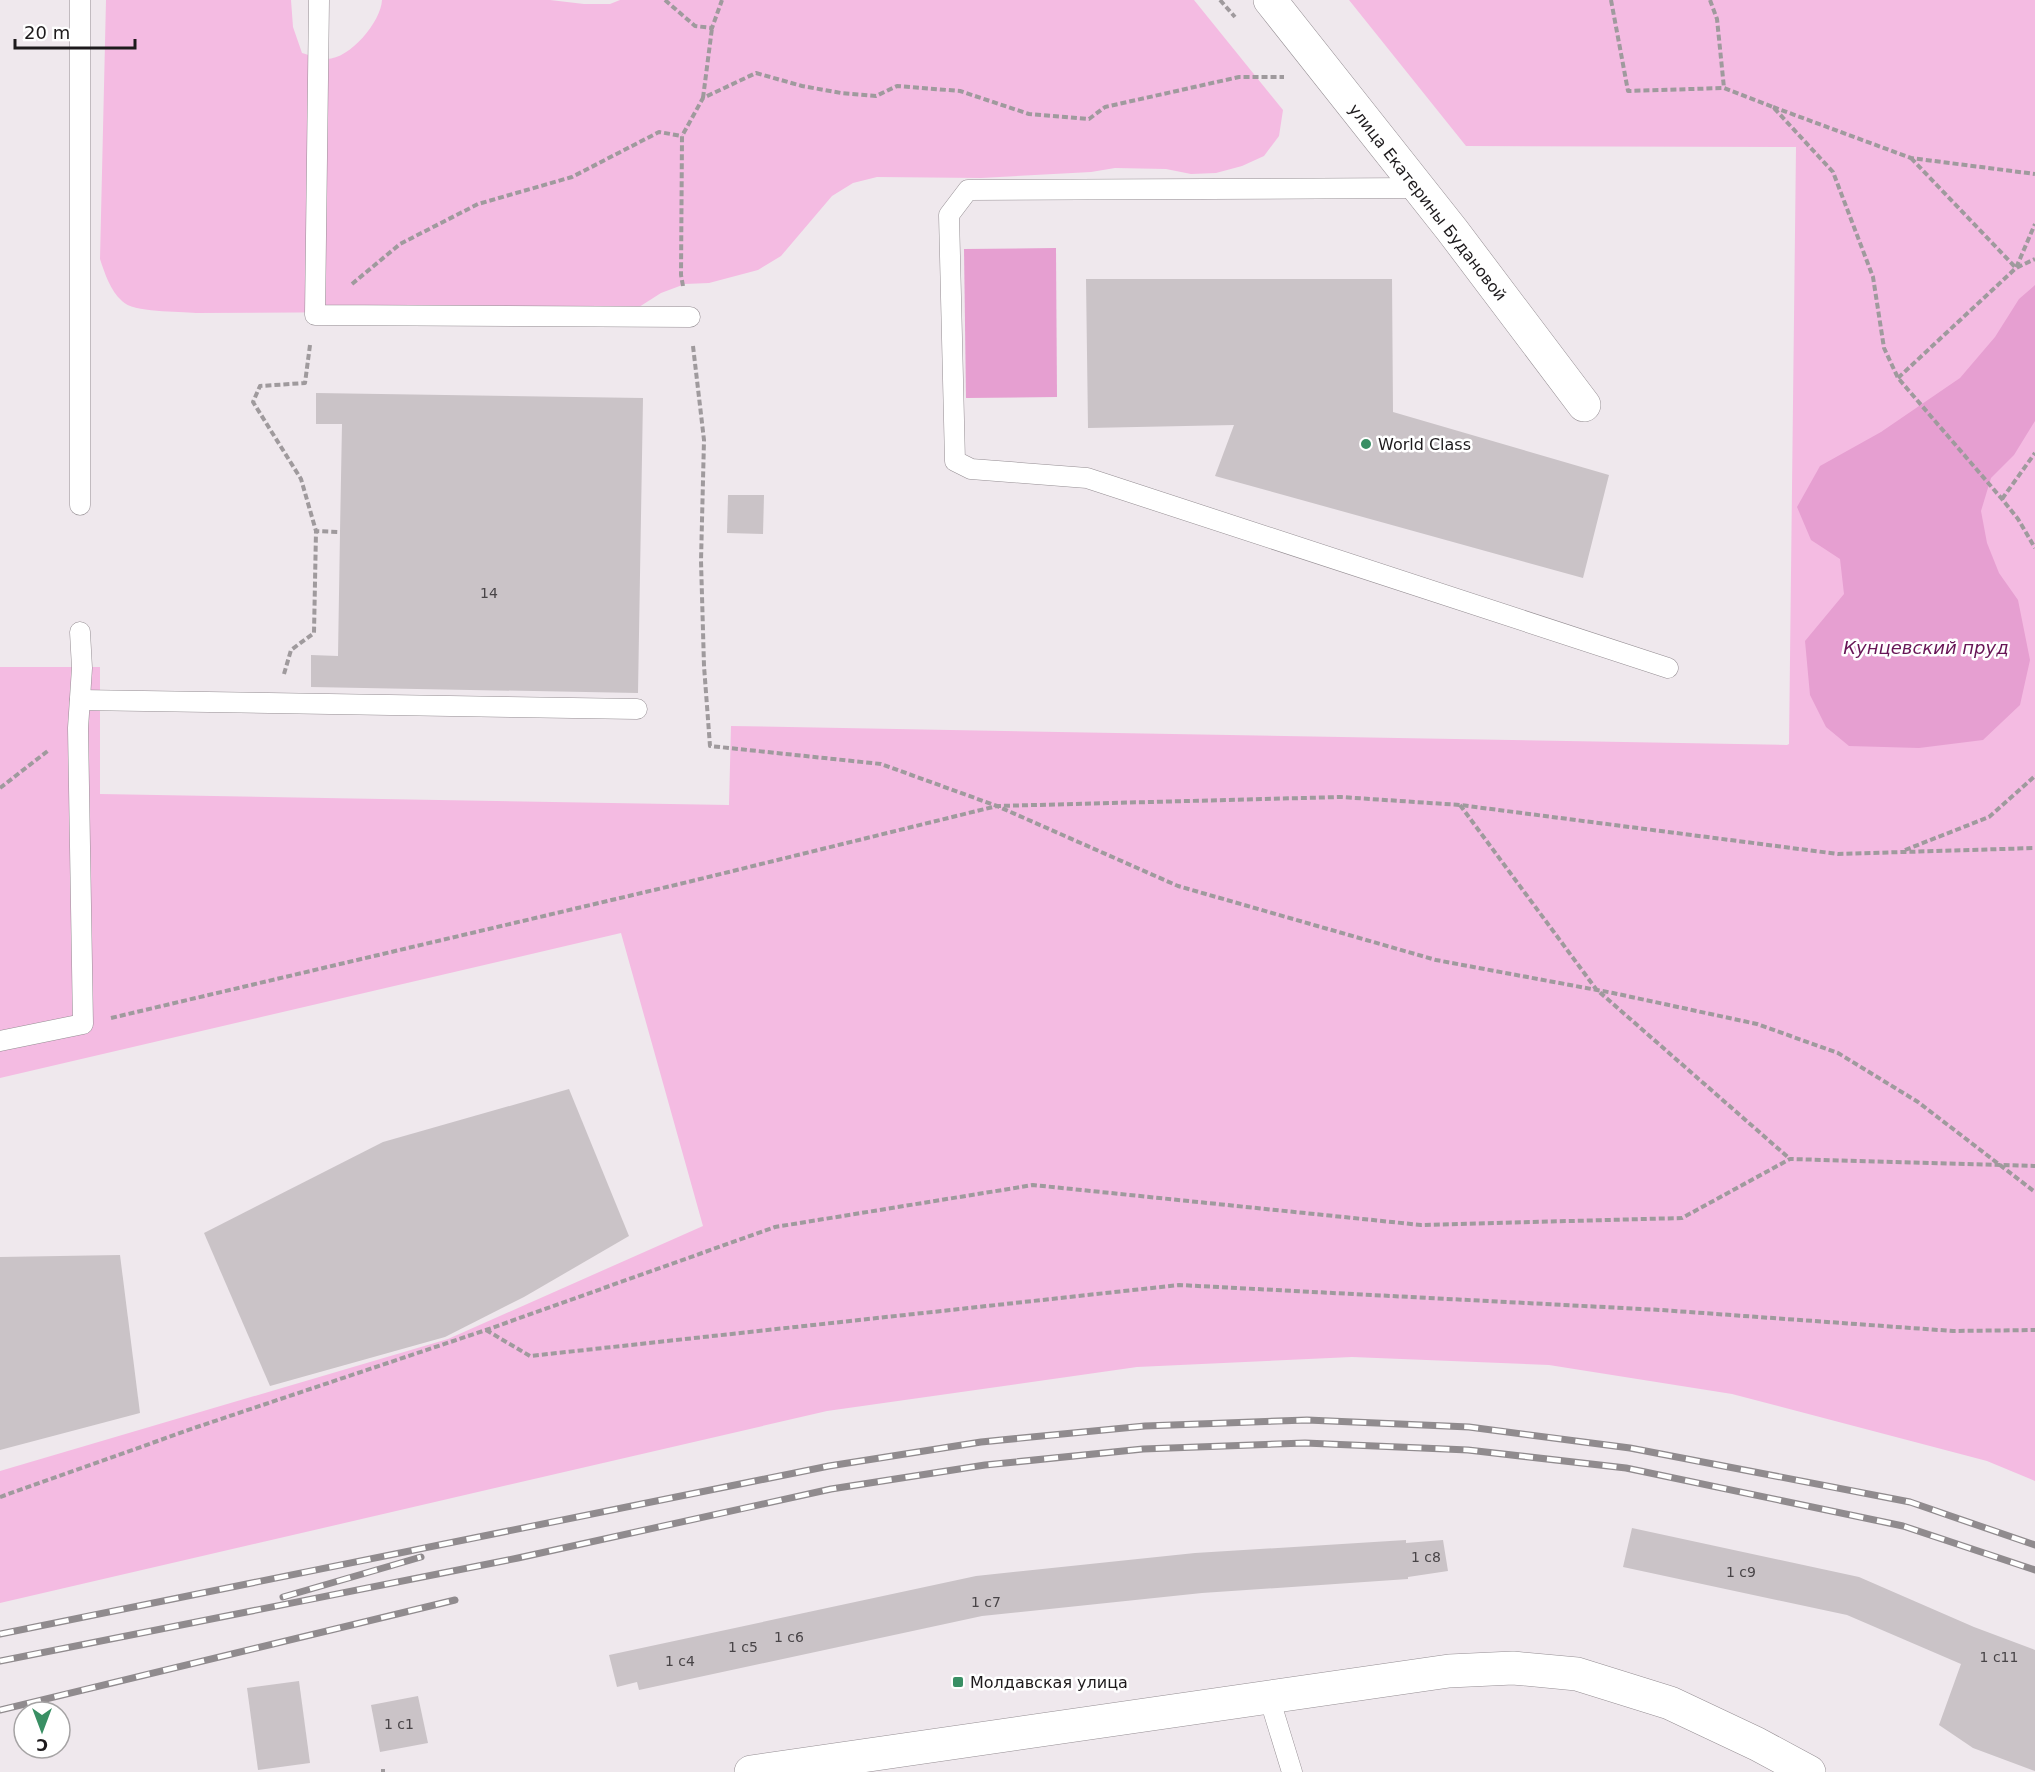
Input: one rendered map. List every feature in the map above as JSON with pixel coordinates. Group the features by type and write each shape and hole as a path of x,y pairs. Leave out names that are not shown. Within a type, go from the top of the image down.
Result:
{"street":[{"name":"улица Екатерины Будановой","path":"1270,0 1584,405"},
{"path":"751,1772 1449,1671 1513,1668 1576,1674 1670,1703 1757,1744 1809,1772"}],"lane":[{"path":"80,0 80,505"},
{"path":"319,0 315,315 690,317"},
{"path":"1418,188 968,190 949,215 955,461 971,469 1087,478 1668,668"},
{"path":"0,1041 83,1024 78,728 82,668 80,632"},
{"path":"80,700 637,709"},
{"path":"1269,1697 1292,1772"}],"path":[{"path":"665,0 696,26 712,28"},
{"path":"681,275 682,136 703,98 712,28 722,0"},
{"path":"1220,0 1243,26"},
{"path":"1611,0 1628,91 1724,88 1911,158 2035,174"},
{"path":"1710,0 1717,19 1724,88"},
{"path":"703,98 756,73 802,86 841,93 876,96 897,86 960,91 1029,114 1089,119 1105,107 1239,77 1287,77 1280,68"},
{"path":"1773,106 1833,172 1873,277 1884,348 1898,378 2002,499 2018,519 2035,548"},
{"path":"277,703 291,650 314,633 316,531 301,479 253,402 260,386 305,383 315,315 400,244 478,204 572,177 659,132 682,136"},
{"path":"1911,158 2016,268"},
{"path":"2016,268 2035,224"},
{"path":"1898,378 2016,268 2035,259"},
{"path":"690,317 704,440 701,561 704,666 710,746 881,764 997,806 1178,886 1436,960 1596,989 1757,1024 1838,1053 1918,1102 2035,1192"},
{"path":"2002,499 2035,453"},
{"path":"316,531 340,532"},
{"path":"0,788 78,728"},
{"path":"1901,852 1989,817 2035,776"},
{"path":"83,1024 688,882 997,806 1341,797 1460,805 1838,854 2035,848"},
{"path":"1460,805 1596,989 1790,1159"},
{"path":"0,1497 197,1427 486,1330 775,1227 1033,1185 1421,1225 1682,1218 1790,1159 2035,1166"},
{"path":"486,1330 530,1356 1179,1285 1661,1310 1953,1331 2035,1330"}],"shaded area":[{"path":"106,0 291,0 293,27 302,53 326,59 335,58 354,47 376,19 382,0 550,0 610,4 620,0 1194,0 1283,110 1279,136 1264,156 1242,166 1216,173 1191,174 1166,169 1115,168 1091,172 981,178 877,177 853,183 832,196 781,256 758,270 709,283 685,284 661,293 639,307 541,311 196,313 157,311 136,308 122,301 111,287 100,259"},
{"path":"1349,0 2035,0 2035,1481 1987,1461 1732,1394 1549,1365 1352,1357 1137,1367 827,1411 0,1603 0,1471 448,1339 703,1226 621,933 0,1078 0,667 100,667 100,794 729,805 731,726 1789,744 1796,147 1466,146"}],"water":[{"path":"1056,248 1057,397 966,398 964,249"},
{"name":"Кунцевский пруд","path":"2035,285 2035,421 2014,455 1991,478 1981,511 1987,543 1999,573 2018,600 2030,660 2020,705 1983,740 1919,748 1849,746 1826,727 1810,695 1805,641 1844,594 1840,559 1811,540 1797,507 1820,466 1881,432 1960,378 1995,337 2019,299"}],"building":[{"name":"World Class","path":"1086,279 1392,279 1393,412 1609,475 1583,578 1215,476 1234,425 1088,428"},
{"path":"316,393 643,398 638,693 311,687 311,655 338,656 342,424 316,424"},
{"path":"728,495 764,495 763,534 727,533"},
{"path":"569,1089 629,1236 524,1297 445,1337 270,1386 204,1233 383,1142"},
{"path":"120,1255 140,1413 0,1450 0,1257"},
{"path":"1632,1528 1859,1577 1974,1627 2035,1650 2035,1771 1973,1748 1939,1725 1961,1664 1847,1615 1623,1567"},
{"path":"1406,1540 1406,1543 1443,1540 1448,1571 1408,1577 1408,1579 1202,1593 982,1616 639,1690 637,1682 617,1687 609,1655 976,1576 1195,1553"},
{"path":"299,1681 310,1763 258,1770 247,1688"},
{"path":"418,1696 428,1743 380,1752 371,1705"}],"railway":[{"path":"0,1634 829,1466 981,1442 1145,1426 1307,1420 1469,1427 1630,1448 1910,1502 2035,1545"},
{"path":"0,1661 518,1558 831,1489 985,1465 1143,1449 1305,1443 1468,1450 1626,1468 1903,1526 2035,1570"},
{"path":"283,1597 421,1557"},
{"path":"0,1710 455,1600"}],"place":[{"name":"World Class","path":"1366,444"},
{"name":"Молдавская улица","path":"958,1682"}]}
